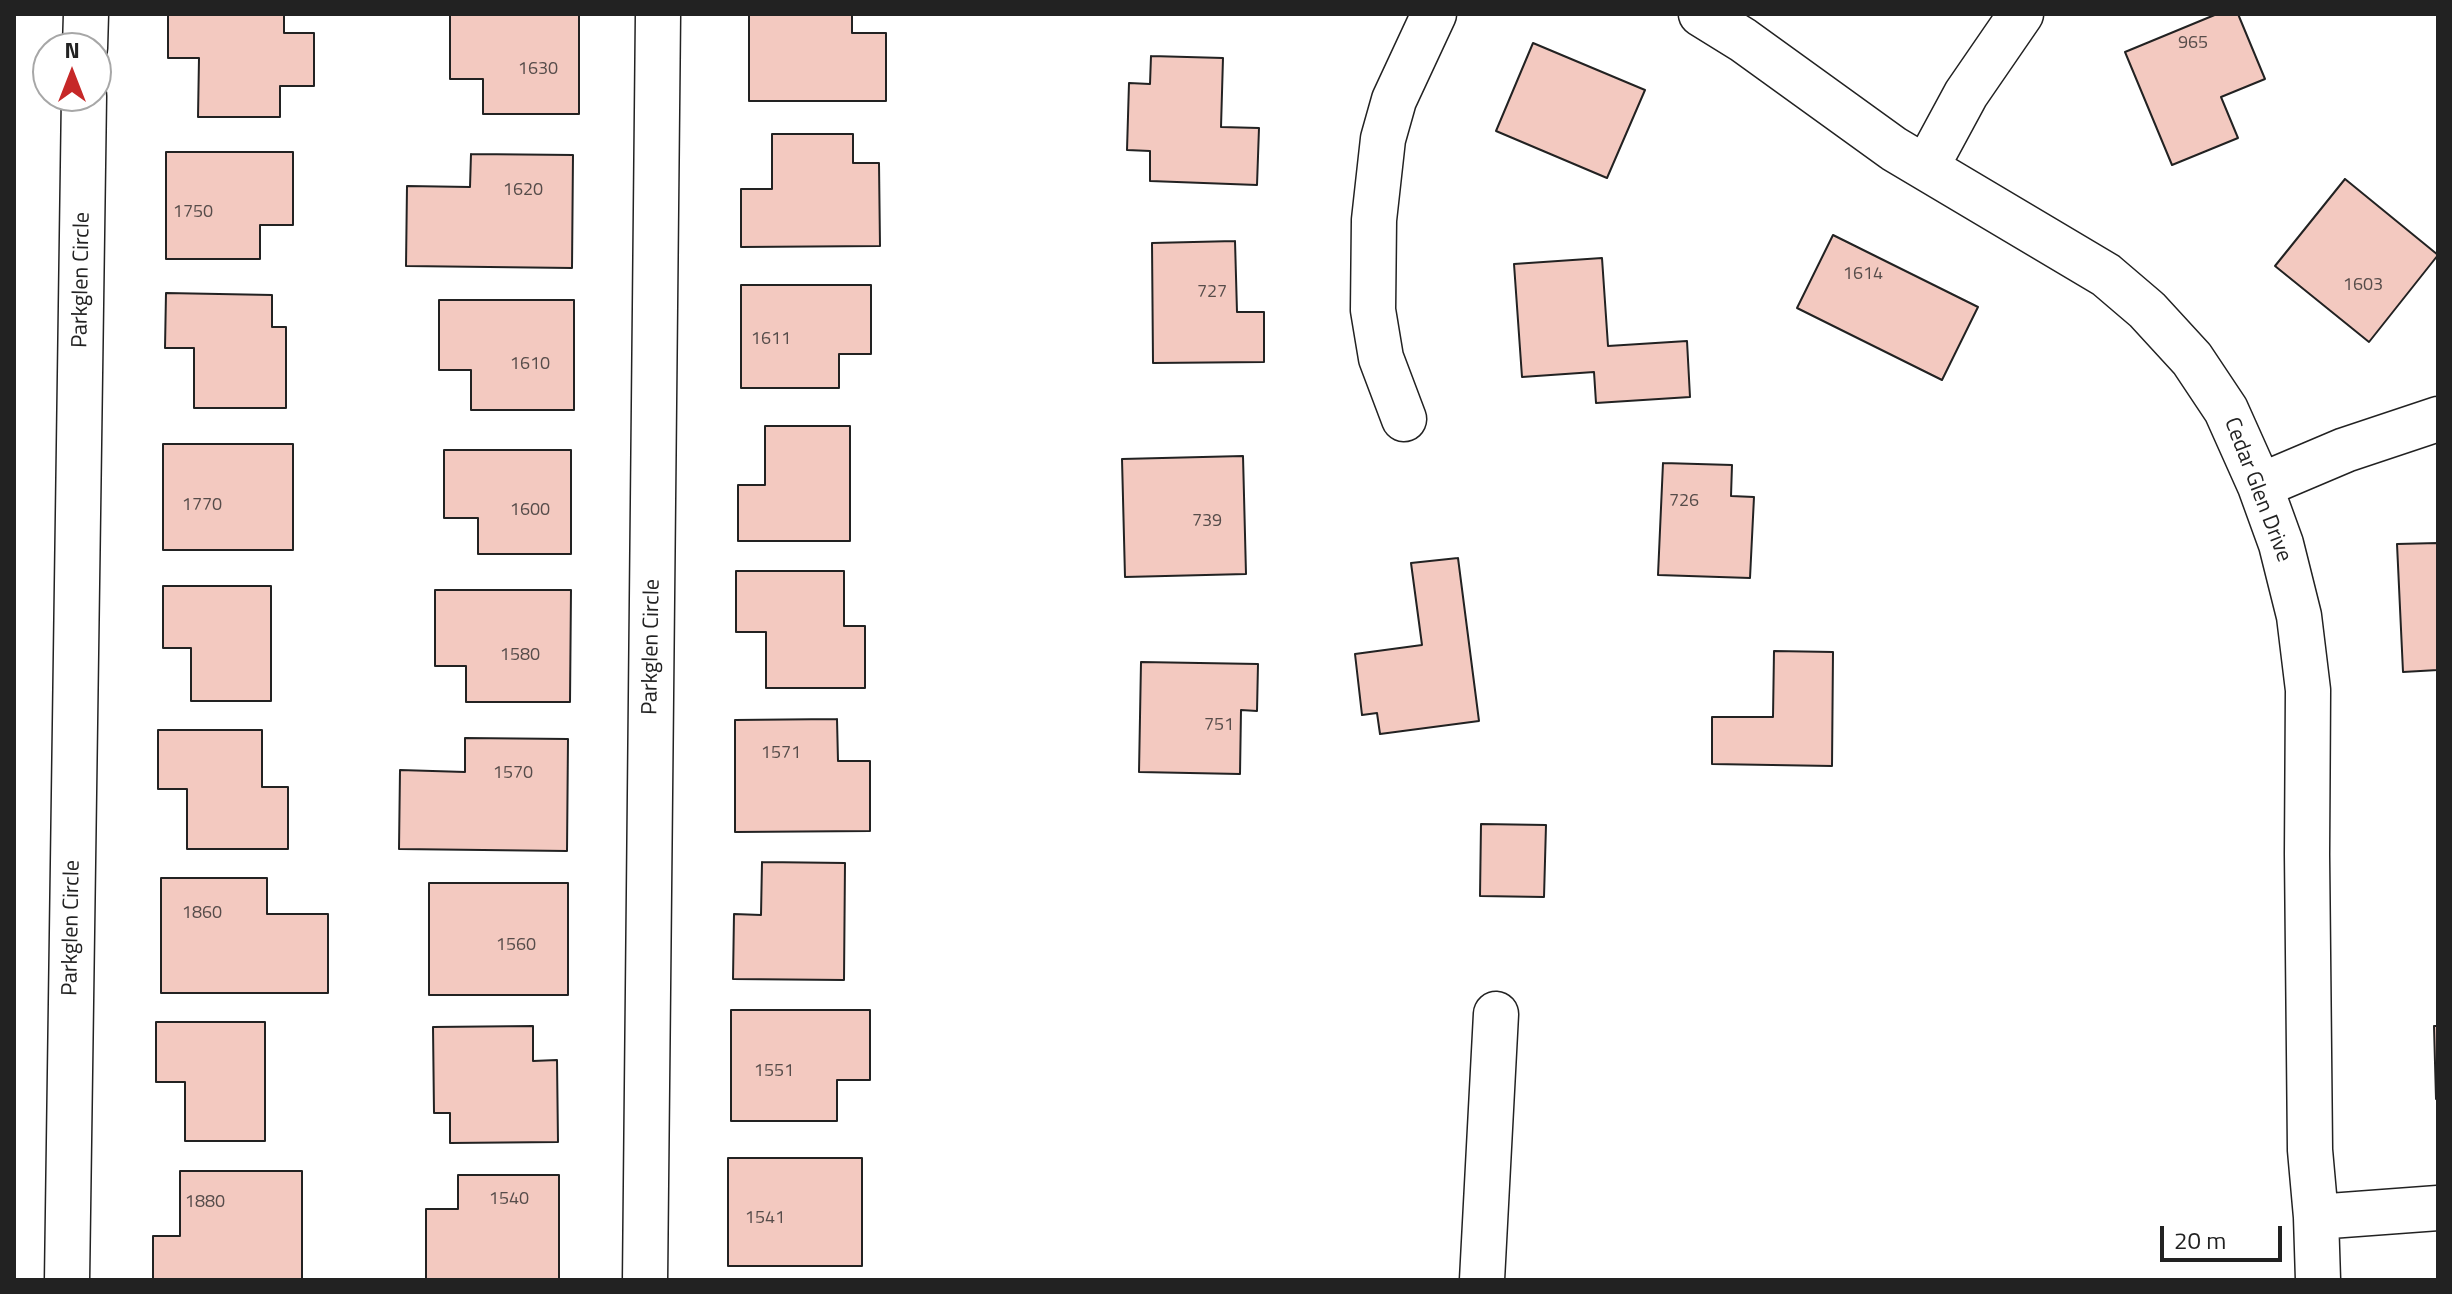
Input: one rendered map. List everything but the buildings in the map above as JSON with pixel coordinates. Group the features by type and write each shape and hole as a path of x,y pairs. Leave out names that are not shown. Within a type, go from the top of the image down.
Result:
{"street":[{"name":"Parkglen Circle","path":"645,1280 658,14"},
{"path":"1404,419 1381,358 1373,310 1374,220 1383,139 1394,100 1434,14"},
{"name":"Cedar Glen Drive","path":"1701,14 1743,40 1894,149 2106,275 2147,310 2192,359 2226,410 2260,486 2281,544 2299,616 2308,690 2310,1150 2318,1280"},
{"path":"1926,168 1966,94 2021,14"},
{"name":"Parkglen Circle","path":"67,1280 84,112"},
{"path":"2260,486 2345,450 2438,419"},
{"path":"1482,1280 1496,1014"},
{"path":"2316,1217 2438,1208"}]}
